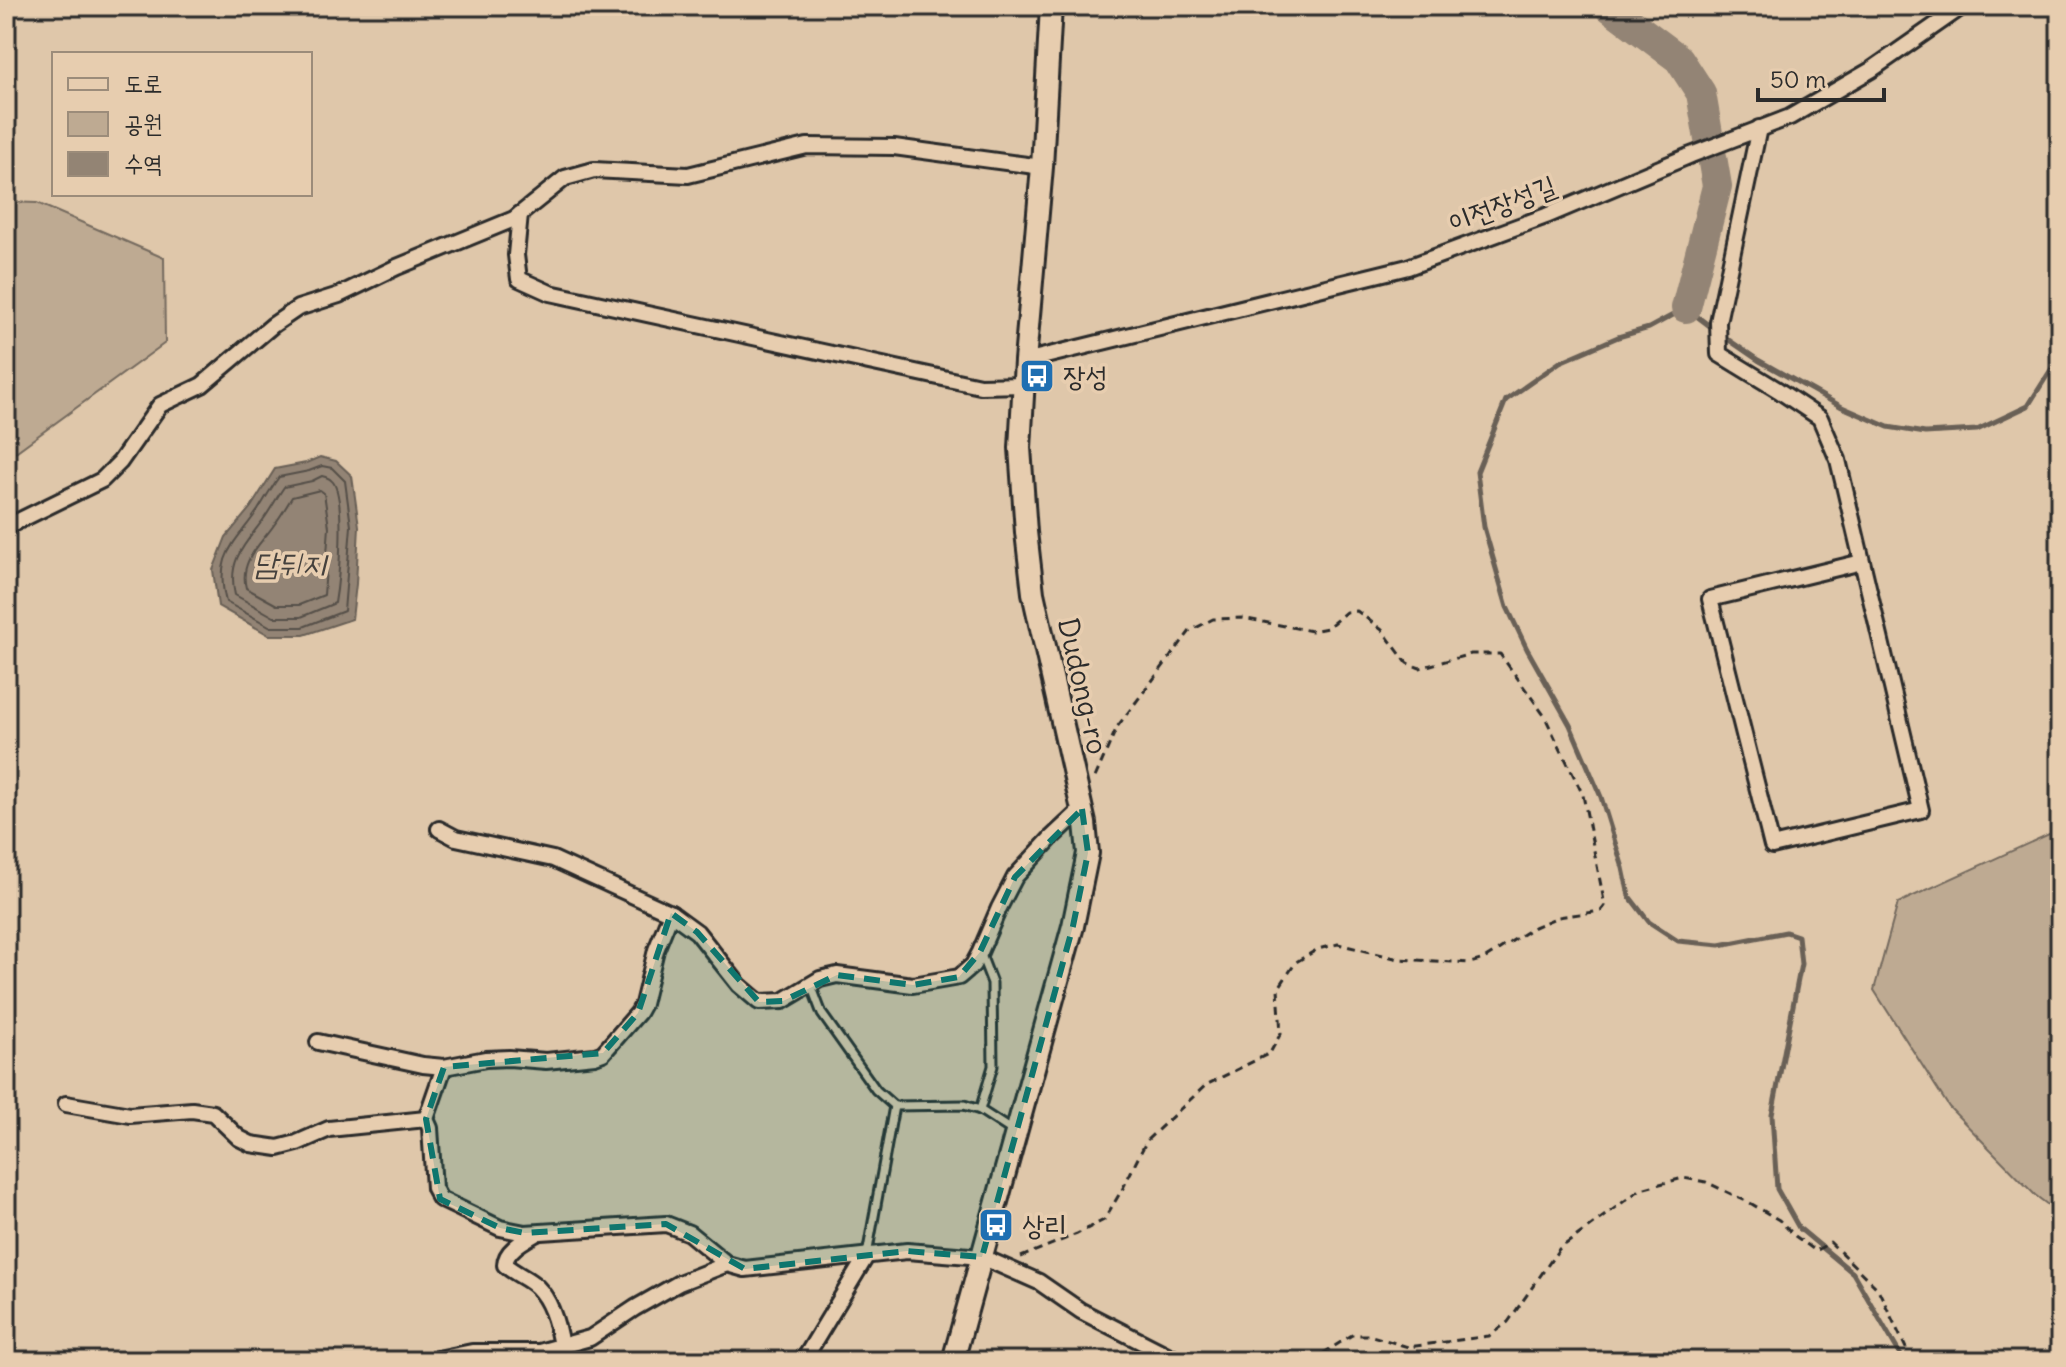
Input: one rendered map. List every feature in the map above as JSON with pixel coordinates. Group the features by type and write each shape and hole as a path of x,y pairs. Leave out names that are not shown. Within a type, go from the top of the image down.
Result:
{"main road":[{"name":"Dudong-ro","path":"953,1361 1073,926 1088,853 1082,809 1033,593 1020,448 1051,6"}],"street":[{"name":"이전장성길","path":"1025,361 1408,267 1546,216 1790,117 1871,70 1963,6"},
{"path":"1752,130 1718,322 1719,354 1820,418 1838,460 1921,810 1772,846 1710,599 1862,562"},
{"path":"6,527 102,480 120,462 160,405 202,385 298,308 339,295 397,267 514,219 565,178 594,170 688,175 807,146 894,147 1042,167"},
{"path":"520,214 516,255 519,279 550,293 980,386 1024,385"},
{"path":"439,829 456,838 553,859 671,913 697,932 739,985 759,1002 783,1001 820,979 837,975 913,985 959,977 973,965 1015,877 1082,809"},
{"path":"318,1042 444,1067 486,1059 546,1061 595,1056 603,1053 643,1004 656,950 671,913"},
{"path":"444,1067 426,1119 430,1128 434,1188 440,1199 500,1228 525,1233 666,1224 689,1233 727,1264 745,1269 907,1251 982,1257 1039,1282 1081,1311 1179,1361"},
{"path":"66,1104 130,1115 192,1110 213,1113 239,1138 251,1144 278,1148 329,1129 426,1119"},
{"path":"537,1232 507,1256 505,1265 538,1287 552,1312 561,1347"},
{"path":"803,1361 867,1255"},
{"path":"428,1361 472,1352 539,1352 590,1338 679,1283 727,1264"}],"lane":[{"path":"980,952 992,983 993,1066 980,1110"},
{"path":"810,985 822,1014 876,1090 894,1106 964,1105 980,1110 1016,1134"},
{"path":"867,1255 894,1106"}],"path":[{"path":"1010,1269 1016,1260 1034,1250 1104,1220 1147,1140 1206,1085 1270,1053 1281,1033 1278,989 1296,962 1318,949 1338,944 1399,959 1470,963 1484,959 1534,927 1558,917 1601,911 1605,906 1583,795 1544,715 1500,654 1471,654 1420,668 1407,663 1382,630 1357,611 1346,612 1327,628 1312,631 1242,618 1213,619 1190,631 1117,727 1082,809"},
{"path":"1311,1361 1352,1335 1369,1335 1408,1347 1489,1336 1508,1322 1559,1249 1641,1189 1683,1178 1706,1182 1750,1203 1779,1220 1816,1251 1830,1242 1878,1289 1912,1361"}],"highlighted area":[{"path":"1082,809 1088,853 1073,926 982,1257 907,1251 745,1269 666,1224 525,1233 500,1228 440,1199 426,1119 444,1067 603,1053 638,1013 671,913 697,932 759,1002 783,1001 837,975 913,985 959,977 980,952 1015,877"}],"green space":[{"path":"6,202 37,203 164,258 165,343 6,459"},
{"path":"2060,829 2060,1214 2035,1195 1949,1107 1874,990 1898,903"}],"water":[{"name":"담뒤지","path":"320,457 336,461 352,476 359,526 352,619 304,635 269,635 218,606 213,570 226,537 251,507 275,469"}],"waterway":[{"path":"1608,6 1679,59 1701,93 1717,186 1686,308"},
{"path":"1715,330 1686,308 1649,328 1618,337 1560,362 1506,400 1477,472 1484,527 1507,607 1570,725 1601,797 1629,896 1649,922 1678,941 1720,945 1786,932 1798,936 1801,964 1772,1115 1777,1189 1799,1228 1853,1273 1904,1361"},
{"path":"1723,336 1758,360 1842,407 1888,427 1925,433 1977,430 2028,406 2052,368 2060,334"}],"place":[{"name":"장성","path":"1037,376"},
{"name":"상리","path":"996,1225"}]}
